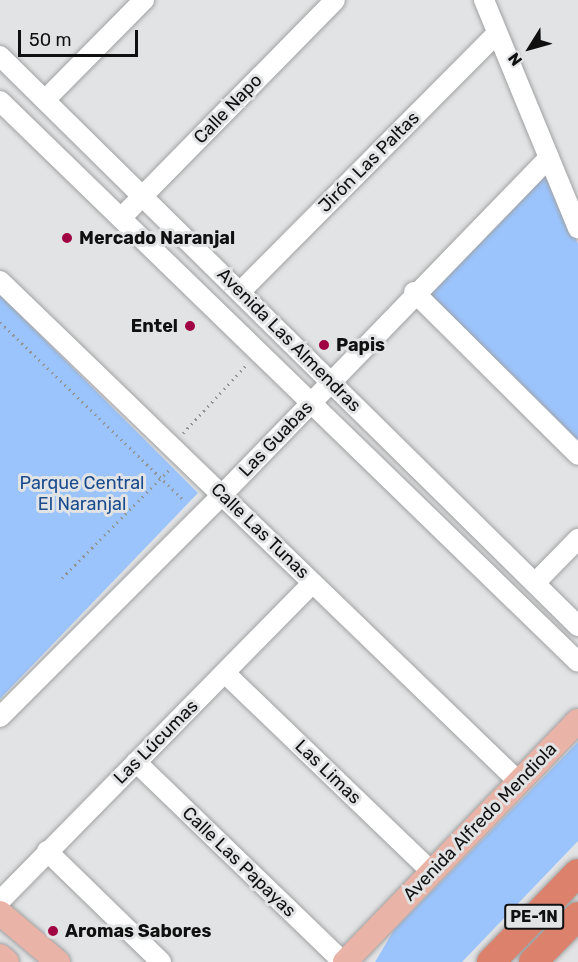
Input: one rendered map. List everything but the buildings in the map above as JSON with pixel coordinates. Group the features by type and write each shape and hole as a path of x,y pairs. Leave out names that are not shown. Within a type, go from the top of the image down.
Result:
{"highway":[{"name":"PE-1N","path":"491,962 578,873"},
{"name":"PE-1N","path":"533,962 578,916"}],"main road":[{"name":"Avenida Alfredo Mendiola","path":"344,962 578,721"},
{"path":"0,913 58,962"},
{"path":"0,922 41,962"},
{"name":"Avenida Alfredo Mendiola","path":"362,962 382,922"},
{"path":"0,956 7,962"}],"street":[{"name":"Calle Napo","path":"122,218 335,0"},
{"path":"484,0 578,228"},
{"path":"45,100 131,4"},
{"name":"Jirón Las Paltas","path":"241,291 497,33"},
{"name":"Avenida Las Almendras","path":"0,56 241,291 578,626"},
{"name":"Avenida Las Almendras","path":"0,101 578,662"},
{"name":"Las Guabas","path":"0,717 222,495 414,292 549,157"},
{"name":"Calle Las Tunas","path":"0,280 519,782"},
{"path":"414,292 578,455"},
{"path":"535,583 578,539"},
{"name":"Las Lúcumas","path":"0,901 313,583"},
{"name":"Las Limas","path":"225,672 431,871"},
{"name":"Calle Las Papayas","path":"136,762 344,962"},
{"path":"47,851 161,962"}],"path":[{"path":"0,322 184,500"},
{"path":"62,578 161,478 177,451 259,351"}],"green space":[{"path":"546,166 578,244 578,447 423,292"},
{"name":"Parque Central El Naranjal","path":"0,295 198,493 0,699"},
{"path":"578,742 578,841 462,962 375,962 394,930"}],"place":[{"name":"Mercado Naranjal","path":"67,238"},
{"name":"Entel","path":"190,326"},
{"name":"Papis","path":"324,345"},
{"name":"Aromas Sabores","path":"53,931"}]}
